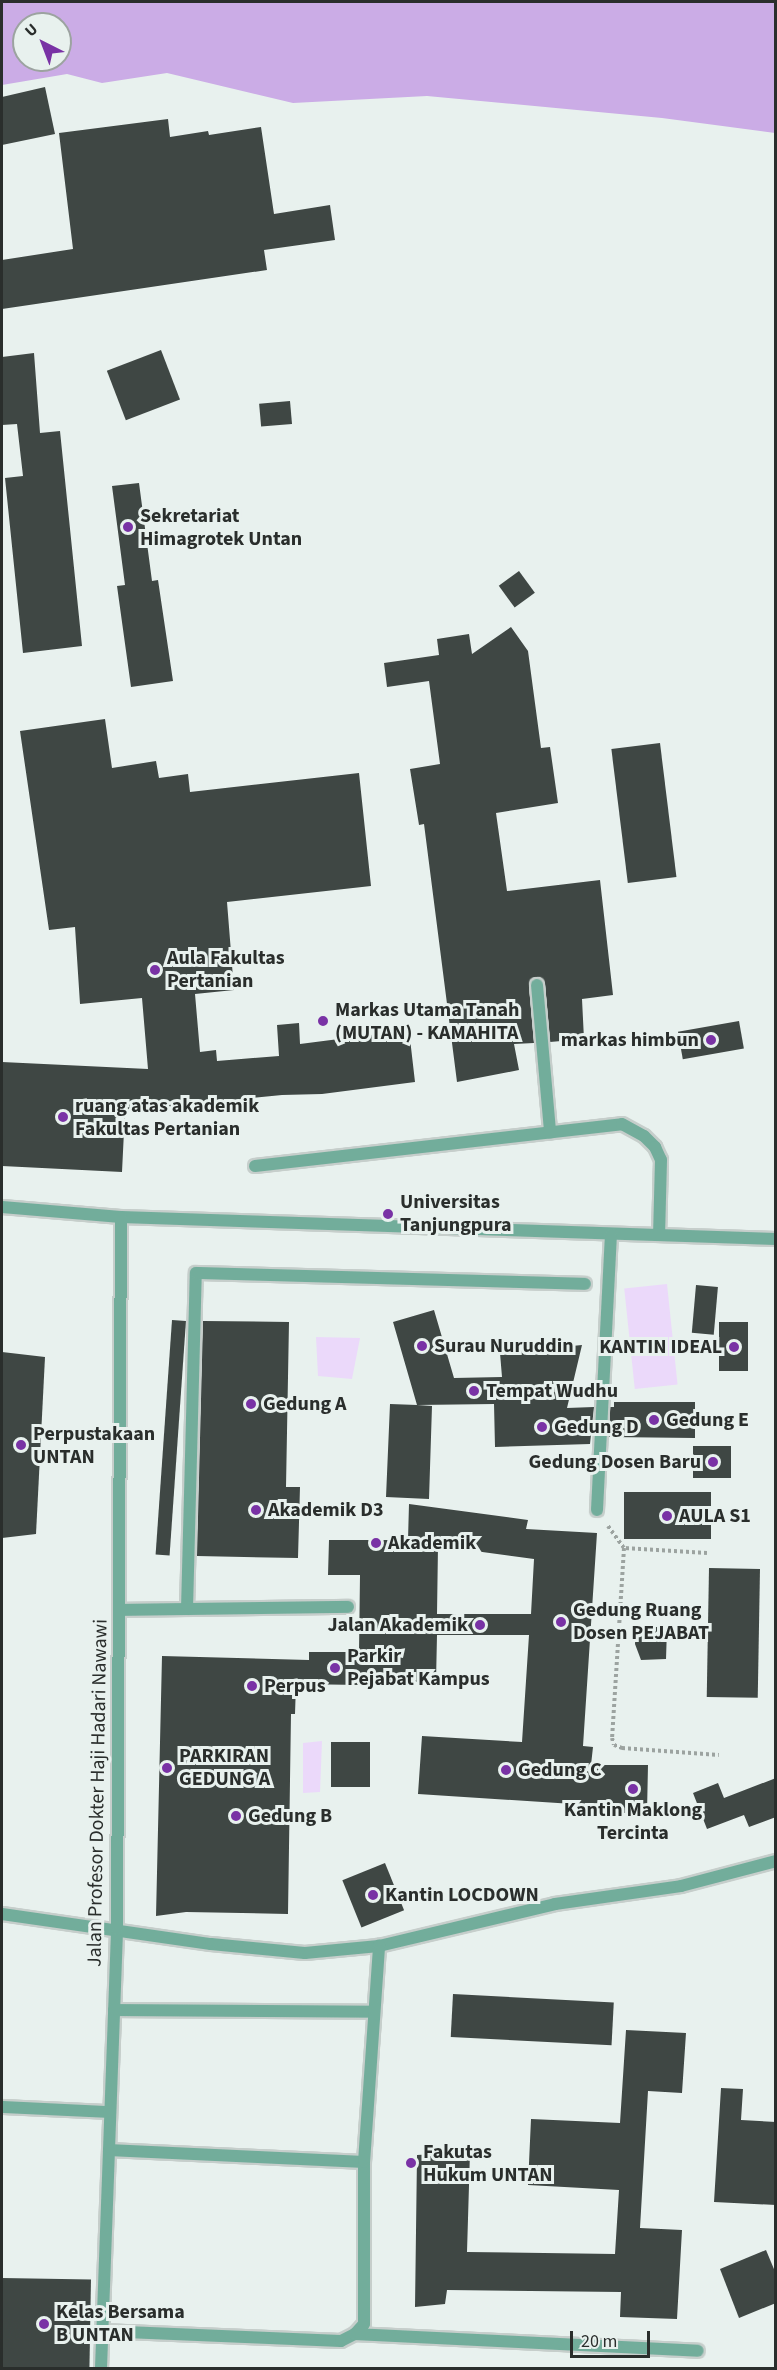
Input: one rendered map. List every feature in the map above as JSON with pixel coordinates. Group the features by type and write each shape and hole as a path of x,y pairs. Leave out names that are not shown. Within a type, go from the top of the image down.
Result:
{"lane":[{"path":"537,984 550,1132"},
{"path":"255,1166 622,1124 644,1136 655,1147 661,1160 659,1234"},
{"path":"2,1207 121,1217 776,1239"},
{"name":"Jalan Profesor Dokter Haji Hadari Nawawi","path":"101,2368 117,1929 121,1217"},
{"path":"597,1510 611,1234"},
{"path":"186,1609 196,1273 585,1284"},
{"path":"120,1610 348,1607"},
{"path":"2,1914 211,1944 304,1953 379,1946 555,1904 681,1886 776,1861"},
{"path":"102,2331 341,2341 355,2334 364,2324 364,2162 379,1946"},
{"path":"114,2010 374,2012"},
{"path":"2,2107 110,2112"},
{"path":"109,2150 364,2162"},
{"path":"355,2334 698,2351"}],"path":[{"path":"597,1510 624,1548 613,1742 622,1748 719,1755"},
{"path":"624,1548 707,1552"}],"shaded area":[{"path":"2,2 775,2 775,133 662,118 427,96 293,103 167,73 102,83 67,74 2,85"},
{"path":"667,1284 678,1384 635,1389 624,1288"},
{"path":"316,1337 360,1338 352,1379 318,1376"},
{"path":"322,1741 320,1792 303,1793 303,1743"}],"building":[{"path":"45,87 55,134 2,145 2,97"},
{"path":"168,119 170,137 208,131 209,135 261,127 274,214 330,205 335,240 264,250 267,270 2,309 2,260 73,249 59,133"},
{"path":"161,350 180,399 126,420 107,371"},
{"path":"34,353 40,433 60,431 82,646 23,653 5,478 23,476 17,424 2,425 2,357"},
{"path":"290,401 292,424 261,427 259,404"},
{"path":"139,483 152,581 158,580 173,681 131,687 117,586 125,585 112,486"},
{"path":"519,571 535,593 515,608 499,586"},
{"path":"511,627 528,651 541,748 550,747 558,803 496,813 507,891 600,880 613,995 582,999 584,1039 550,1042 545,984 540,977 533,978 529,986 534,1043 514,1044 519,1070 457,1082 424,824 419,825 410,769 440,764 429,681 387,687 384,663 439,655 437,639 469,634 472,654"},
{"path":"105,719 112,768 156,761 159,778 188,774 190,792 359,773 371,886 227,902 234,990 195,994 200,1052 216,1050 217,1061 279,1056 277,1025 299,1023 300,1044 409,1030 415,1082 322,1094 282,1095 125,1111 122,1172 2,1166 2,1062 148,1069 142,998 80,1004 75,927 49,930 20,731"},
{"path":"660,743 676,877 628,883 611,749"},
{"name":"markas himbun","path":"739,1021 744,1049 683,1059 678,1032"},
{"path":"696,1285 718,1287 714,1335 692,1333"},
{"path":"434,1310 454,1378 502,1377 500,1353 582,1345 567,1408 594,1407 590,1444 495,1447 494,1404 417,1405 393,1322"},
{"path":"172,1320 186,1321 170,1555 156,1554"},
{"path":"203,1321 289,1322 286,1487 300,1487 298,1558 197,1556"},
{"name":"KANTIN IDEAL","path":"719,1322 748,1322 748,1371 719,1371"},
{"name":"Perpustakaan UNTAN","path":"2,1352 45,1357 36,1534 2,1538"},
{"name":"Gedung E","path":"614,1402 695,1402 695,1438 609,1437 610,1407 614,1407"},
{"path":"390,1404 432,1406 429,1499 386,1497"},
{"name":"Gedung Dosen Baru","path":"693,1446 731,1446 731,1478 693,1478"},
{"name":"AULA S1","path":"624,1492 711,1492 711,1539 624,1539"},
{"path":"409,1504 528,1520 526,1529 597,1533 583,1746 593,1747 591,1765 648,1765 647,1813 619,1813 619,1807 418,1794 422,1736 522,1742 529,1635 437,1635 436,1682 361,1681 361,1685 296,1684 295,1714 291,1714 288,1914 186,1912 156,1916 162,1656 309,1660 309,1652 359,1652 360,1575 328,1575 329,1540 408,1540","holes":["438,1546 534,1559 531,1614 437,1614"]},
{"path":"709,1568 760,1569 758,1698 707,1697"},
{"path":"636,1627 667,1627 666,1659 641,1660 635,1644"},
{"path":"331,1742 370,1742 370,1787 331,1787"},
{"path":"776,1778 776,1817 749,1827 744,1815 707,1829 693,1793 718,1783 724,1798"},
{"name":"Kantin LOCDOWN","path":"385,1863 404,1910 361,1928 342,1880"},
{"path":"453,1994 614,2002 612,2045 451,2037"},
{"path":"626,2030 686,2033 682,2093 648,2091 640,2228 682,2230 677,2319 620,2317 621,2292 447,2290 445,2304 415,2307 417,2155 470,2152 467,2252 615,2254 619,2190 528,2185 531,2119 620,2123"},
{"path":"721,2088 743,2089 741,2120 776,2122 776,2205 714,2202"},
{"path":"766,2250 776,2274 776,2303 739,2318 720,2269"},
{"name":"Kelas Bersama B UNTAN","path":"2,2278 91,2280 89,2368 2,2368"}],"place":[{"name":"Sekretariat Himagrotek Untan","path":"128,527"},
{"name":"Aula Fakultas Pertanian","path":"155,970"},
{"name":"Markas Utama Tanah (MUTAN) - KAMAHITA","path":"323,1021"},
{"name":"markas himbun","path":"711,1040"},
{"name":"ruang atas akademik Fakultas Pertanian","path":"63,1117"},
{"name":"Universitas Tanjungpura","path":"388,1214"},
{"name":"Surau Nuruddin","path":"422,1346"},
{"name":"KANTIN IDEAL","path":"734,1347"},
{"name":"Tempat Wudhu","path":"474,1391"},
{"name":"Gedung A","path":"251,1404"},
{"name":"Gedung E","path":"654,1420"},
{"name":"Gedung D","path":"542,1427"},
{"name":"Perpustakaan UNTAN","path":"21,1445"},
{"name":"Gedung Dosen Baru","path":"713,1462"},
{"name":"Akademik D3","path":"256,1510"},
{"name":"AULA S1","path":"667,1516"},
{"name":"Akademik","path":"376,1543"},
{"name":"Gedung Ruang Dosen PEJABAT","path":"561,1622"},
{"name":"Jalan Akademik","path":"480,1625"},
{"name":"Parkir Pejabat Kampus","path":"335,1668"},
{"name":"Perpus","path":"252,1686"},
{"name":"PARKIRAN GEDUNG A","path":"167,1768"},
{"name":"Gedung C","path":"506,1770"},
{"name":"Kantin Maklong Tercinta","path":"633,1789"},
{"name":"Gedung B","path":"236,1816"},
{"name":"Kantin LOCDOWN","path":"373,1895"},
{"name":"Fakutas Hukum UNTAN","path":"411,2163"},
{"name":"Kelas Bersama B UNTAN","path":"44,2324"}]}
